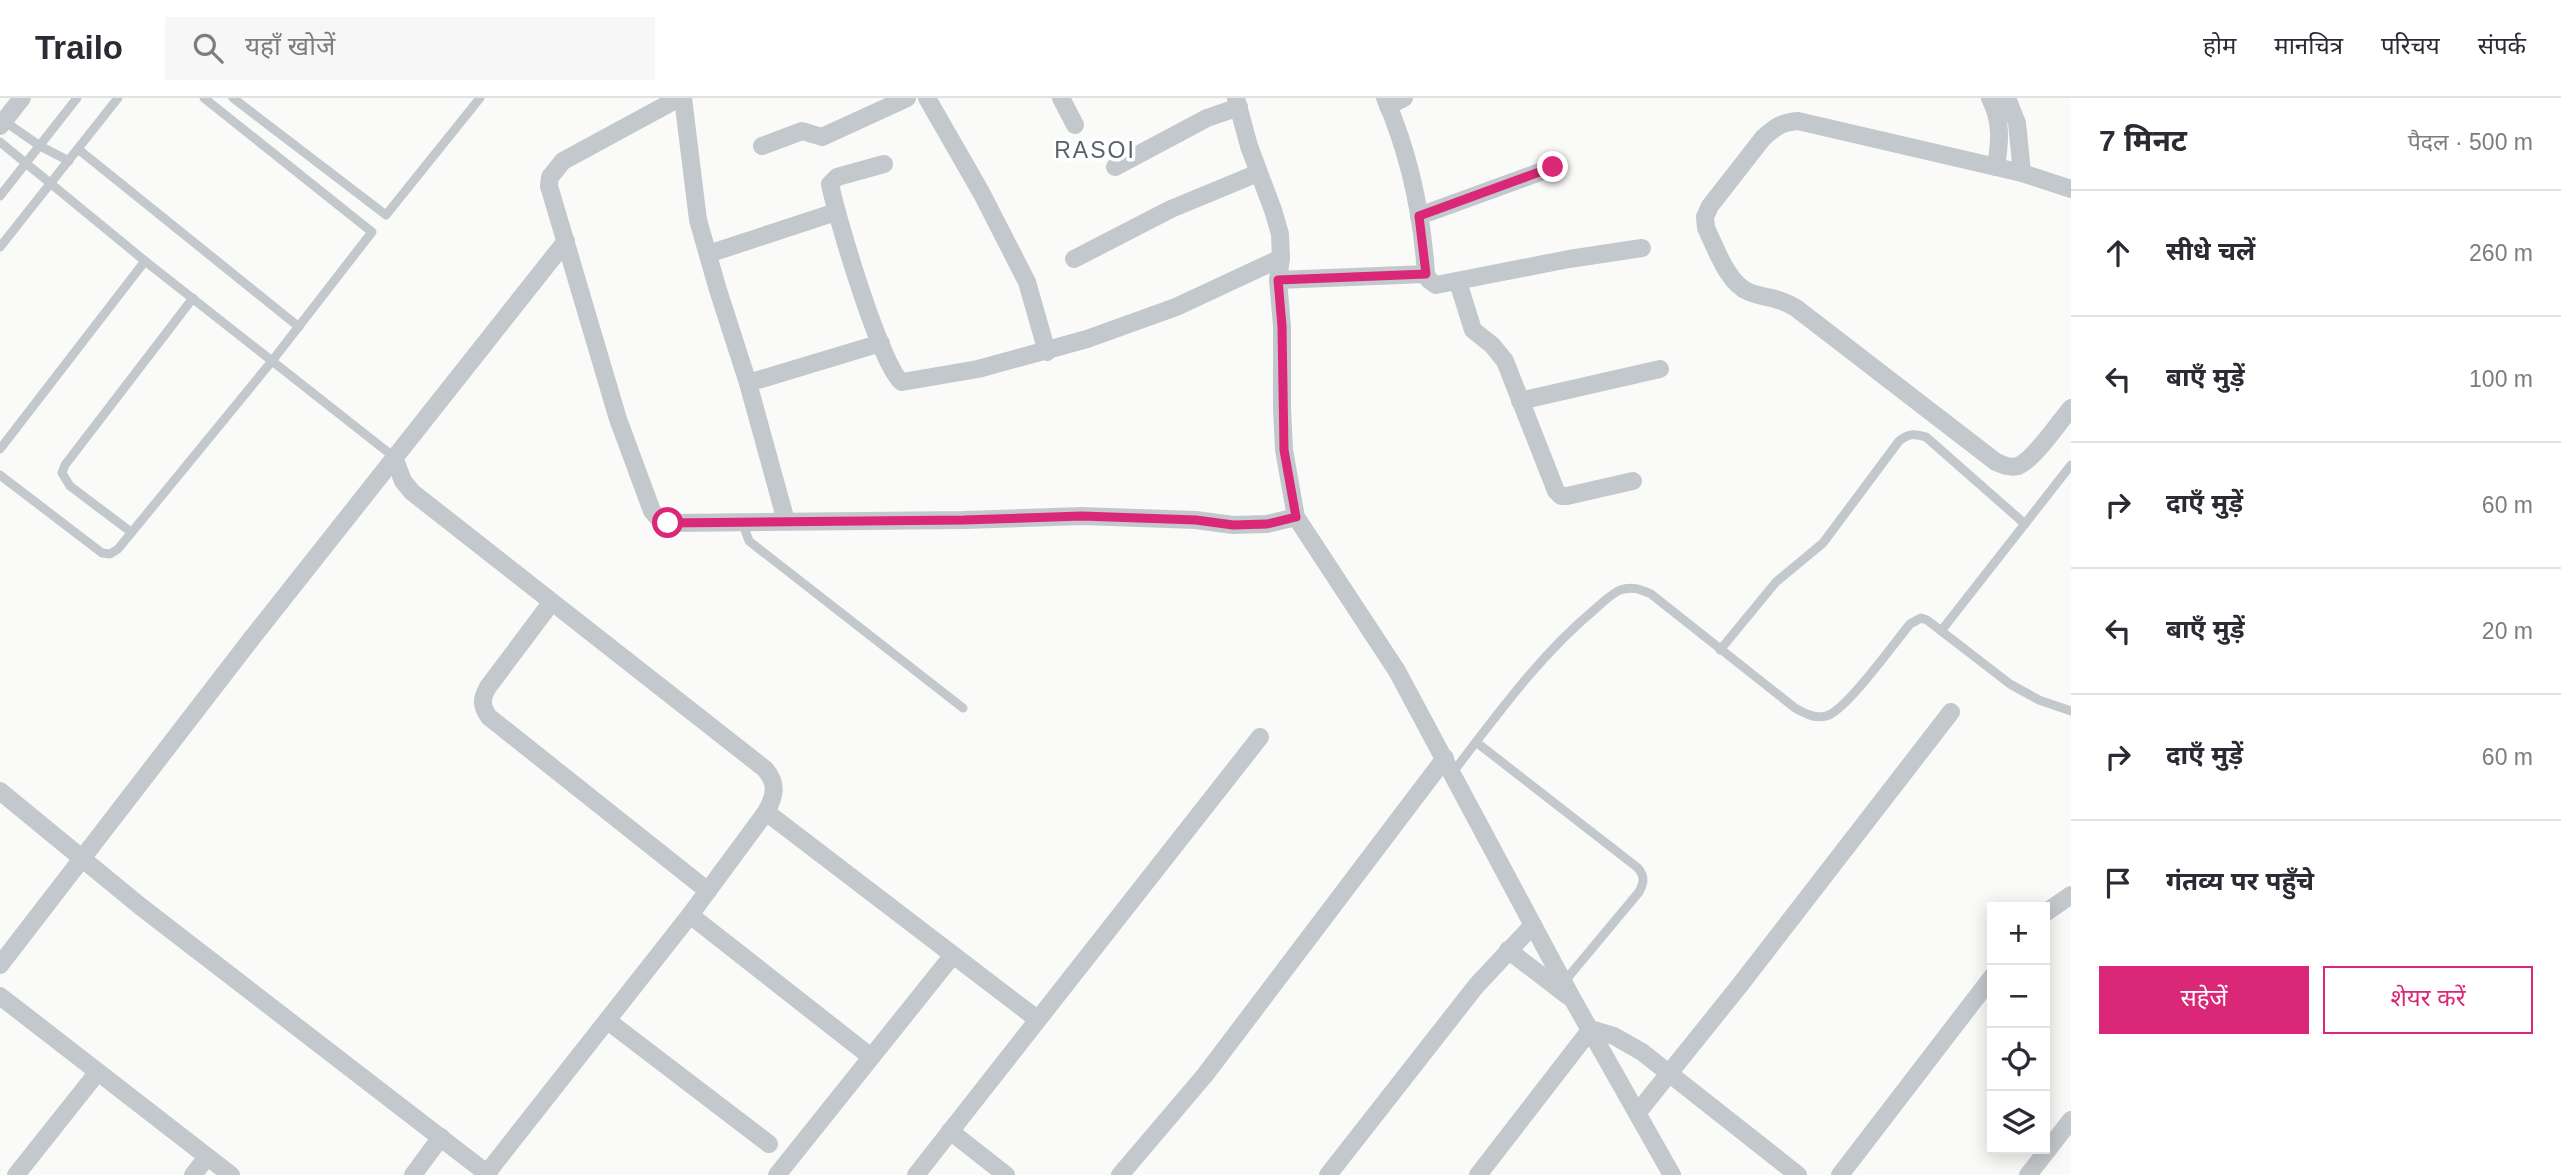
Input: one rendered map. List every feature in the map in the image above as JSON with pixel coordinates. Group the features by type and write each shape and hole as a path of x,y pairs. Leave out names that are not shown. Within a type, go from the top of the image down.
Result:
{"street":[{"path":"2,123 22,98"},
{"path":"786,521 748,383 698,220 681,98 564,161 550,177 549,186 618,419 652,511 658,518 668,523 1082,516 1196,520 1233,525 1267,524 1296,517"},
{"path":"762,146 802,131 822,137 907,98"},
{"path":"928,98 1027,282 1046,352"},
{"path":"1061,98 1075,125"},
{"path":"1990,98 2000,122 2001,140 1996,167"},
{"path":"2007,98 2017,123 2022,173"},
{"path":"1392,101 1419,216 1426,274 1436,285 1642,248"},
{"path":"1115,167 1238,103 1258,173 1280,234 1278,280 1282,326 1284,450 1296,517 1397,671 1573,1000 1638,1112 1667,1172"},
{"path":"2071,189 2022,173 1798,121 1784,122 1763,138 1710,206 1705,218 1706,228 1738,285 1749,292 1782,299 1796,308 1996,462 2009,467 2020,465 2031,456 2071,408"},
{"path":"884,164 834,179 830,184 836,212 880,343 892,373 902,383 1046,352 1134,324 1177,307 1281,258"},
{"path":"1419,216 1553,167"},
{"path":"1074,259 1171,209 1258,173"},
{"path":"708,254 836,212"},
{"path":"0,965 394,457 566,241"},
{"path":"1278,280 1426,274"},
{"path":"1458,282 1473,330 1492,345 1505,361 1551,482 1562,496 1633,481"},
{"path":"748,383 880,343"},
{"path":"1520,401 1660,369"},
{"path":"0,791 82,859 488,1174 708,891 766,812 775,789 772,778 765,769 412,492 403,481 394,457"},
{"path":"551,603 488,687 482,698 482,708 489,717 708,891"},
{"path":"1638,1112 1951,712"},
{"path":"916,1175 1260,737"},
{"path":"1120,1175 1205,1075 1449,765"},
{"path":"766,812 1037,1019"},
{"path":"2050,910 2071,895"},
{"path":"690,915 871,1057"},
{"path":"1328,1175 1476,986 1533,925"},
{"path":"1508,950 1573,1000"},
{"path":"777,1175 953,955"},
{"path":"1840,1175 1987,984"},
{"path":"0,996 231,1175"},
{"path":"608,1021 769,1144"},
{"path":"1591,1029 1615,1035 1642,1052 1798,1175"},
{"path":"1478,1175 1591,1029"},
{"path":"16,1175 97,1073"},
{"path":"2028,1175 2071,1120"},
{"path":"950,1131 1006,1175"},
{"path":"413,1175 441,1137"},
{"path":"192,1175 207,1157"}],"lane":[{"path":"0,195 77,98"},
{"path":"0,247 118,98"},
{"path":"0,475 102,553 110,554 118,549 272,361 372,232 204,98"},
{"path":"233,98 386,215 480,98"},
{"path":"2,123 69,161"},
{"path":"0,142 145,261 394,457"},
{"path":"78,149 299,327"},
{"path":"0,449 145,261"},
{"path":"131,532 70,486 62,473 65,465 193,298"},
{"path":"1720,650 1776,582 1823,543 1899,441 1907,435 1926,437 2025,524"},
{"path":"1941,631 2071,465"},
{"path":"748,521 745,530 749,541 963,708"},
{"path":"1449,765 1476,743 1522,684 1580,622 1618,591 1635,587 1651,594 1795,708 1812,717 1827,716 1843,705 1915,619 1927,620 2010,684 2039,700 2071,711"},
{"path":"1476,743 1638,868 1643,875 1644,882 1639,892 1564,982"}],"district":[{"name":"RASOI","path":"1095,150"}],"route":[{"path":"668,523 1082,516 1196,520 1233,525 1267,524 1296,517 1284,450 1282,326 1278,280 1426,274 1419,216 1553,167"}]}
